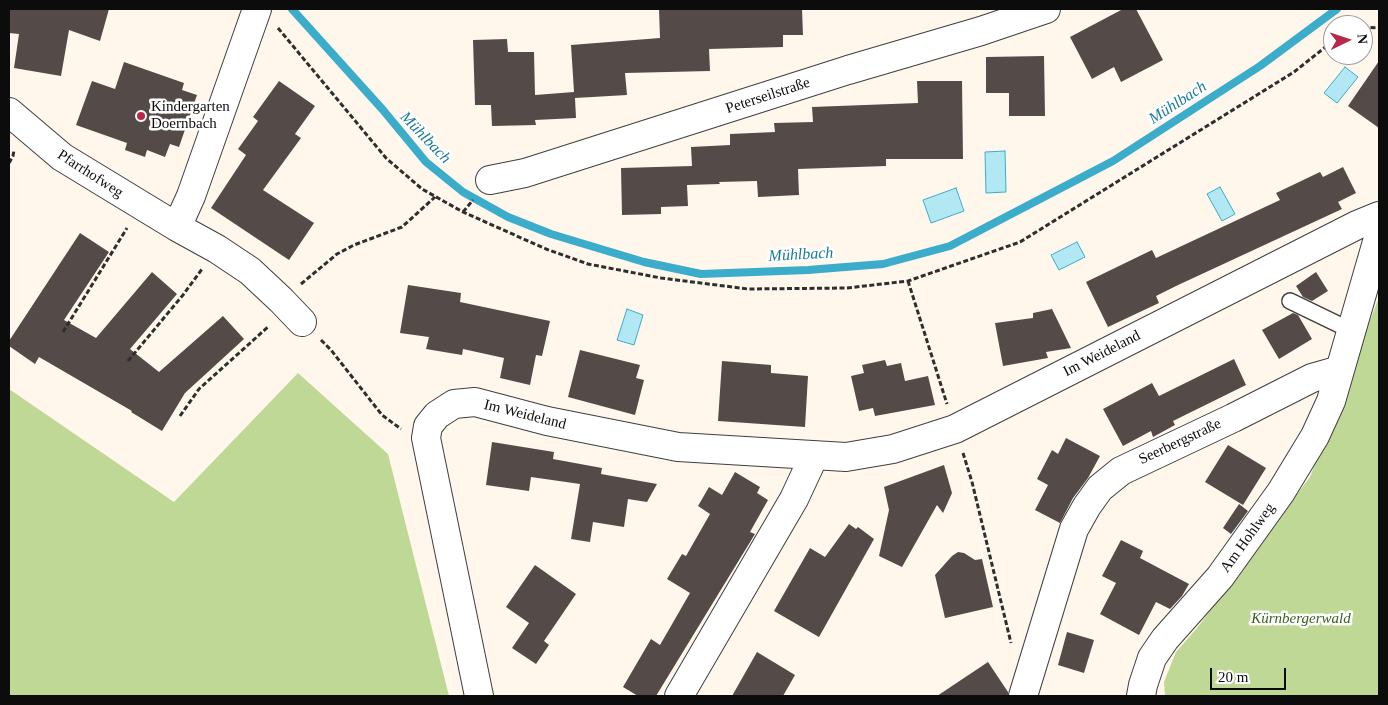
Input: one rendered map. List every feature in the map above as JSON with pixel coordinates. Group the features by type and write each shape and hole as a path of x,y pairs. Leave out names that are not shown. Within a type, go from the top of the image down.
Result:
{"street":[{"name":"Peterseilstraße","path":"490,180 525,173 1046,9"},
{"path":"177,227 266,16"},
{"name":"Pfarrhofweg","path":"9,112 62,158 250,270 291,310"},
{"name":"Im Weideland","path":"426,438 428,426 437,415 454,404 475,402 547,422 678,447 846,457 893,449 955,429 1348,229 1379,216"},
{"path":"1340,370 1379,235"},
{"name":"Seerbergstraße","path":"1023,696 1074,530 1087,506 1100,488 1121,471 1312,378 1340,370"},
{"name":"Am Hohlweg","path":"1141,696 1142,685 1152,658 1220,577 1281,492 1315,436 1331,401 1340,370"},
{"path":"426,438 479,696"},
{"path":"679,696 794,499 814,456"}],"lane":[{"path":"1290,301 1352,331"}],"path":[{"path":"266,16 386,158 422,189 435,197 462,212 546,249 588,264 661,278 748,289 847,288 908,281 1020,242 1294,72 1323,49"},
{"path":"180,416 200,389 291,310 337,254 354,245 372,240 402,227 435,197"},
{"path":"64,332 140,206"},
{"path":"128,361 183,295 217,249"},
{"path":"908,281 972,482 1012,644"},
{"path":"291,310 331,350 382,415 398,428 426,438"}],"green space":[{"name":"Kürnbergerwald","path":"1379,297 1379,696 1165,696 1164,682 1176,652 1197,628 1310,477"},
{"path":"298,373 388,454 449,696 9,696 9,389 174,502"}],"water":[{"path":"1345,67 1358,77 1337,103 1324,93"},
{"path":"1005,151 1006,192 986,193 985,152"},
{"path":"1220,187 1235,214 1222,221 1207,194"},
{"path":"956,188 964,211 931,223 923,200"},
{"path":"1077,242 1085,257 1059,270 1051,255"},
{"path":"627,309 643,315 634,345 617,340"}],"building":[{"path":"9,9 109,9 100,41 69,30 61,76 14,68 19,34 9,33"},
{"path":"659,9 802,9 803,35 783,35 783,47 709,49 710,71 625,73 627,95 575,98 576,118 535,120 536,125 492,126 491,105 475,105 473,40 507,39 508,52 534,52 535,95 574,92 571,45 660,38"},
{"path":"1123,9 1136,9 1163,60 1121,82 1114,67 1092,79 1070,37"},
{"path":"1044,56 1045,116 1009,116 1009,93 986,93 986,57"},
{"path":"1379,61 1379,128 1348,106"},
{"name":"Kindergarten Doernbach","path":"124,62 184,83 182,90 197,95 179,147 170,144 165,157 147,150 145,157 125,150 127,143 76,125 92,81 115,89"},
{"path":"279,81 315,106 295,134 301,138 263,190 314,223 289,260 211,208 246,155 238,149 258,121 253,117"},
{"path":"917,81 962,81 963,159 886,159 886,166 798,169 799,195 758,197 757,181 687,185 688,206 661,207 661,214 622,215 621,168 692,166 691,147 730,145 730,134 775,132 774,123 813,122 812,107 918,103"},
{"path":"1343,167 1356,193 1338,202 1342,209 1156,296 1159,303 1108,327 1086,282 1152,250 1156,258 1280,200 1276,193 1320,172 1323,177"},
{"path":"80,233 109,252 64,320 96,338 152,272 177,294 130,349 159,372 223,316 244,339 185,393 162,431 132,411 39,357 35,364 9,346 9,341"},
{"path":"1316,272 1328,291 1312,301 1303,297 1296,286"},
{"path":"408,285 461,293 460,302 550,321 542,356 536,355 530,385 500,378 504,358 463,349 462,355 426,349 429,337 400,333"},
{"path":"1052,309 1071,348 1046,352 1048,358 1003,366 995,323 1033,318 1033,313"},
{"path":"1293,313 1298,315 1312,339 1279,359 1262,330"},
{"path":"580,350 640,365 636,378 644,380 635,415 568,397"},
{"path":"1234,359 1246,385 1173,421 1175,425 1153,437 1151,431 1123,446 1103,409 1152,383 1159,396"},
{"path":"885,360 887,366 901,363 905,381 928,376 935,405 875,416 873,408 859,411 851,376 864,373 862,365"},
{"path":"722,361 771,365 771,373 808,376 805,427 718,421"},
{"path":"1066,438 1100,456 1088,478 1073,498 1060,523 1035,510 1048,485 1037,479 1052,450 1058,454"},
{"path":"492,442 554,452 553,459 602,468 601,474 657,484 647,502 628,499 624,527 593,522 590,542 571,539 580,484 531,477 529,491 486,485"},
{"path":"1228,445 1266,468 1243,505 1205,482"},
{"path":"944,465 952,493 943,513 937,505 902,567 879,556 889,510 884,487"},
{"path":"735,472 760,487 757,493 768,500 750,532 755,534 656,696 638,696 623,687 651,639 660,645 690,593 667,579 682,554 686,556 710,514 698,506 709,487 722,495"},
{"path":"1239,504 1248,511 1231,534 1223,528"},
{"path":"849,524 856,529 858,527 874,539 819,637 774,611 810,548 825,557"},
{"path":"1121,540 1143,551 1140,558 1189,584 1182,596 1170,609 1156,602 1139,635 1100,614 1116,583 1102,576"},
{"path":"958,552 964,553 975,560 982,559 993,607 945,618 935,575"},
{"path":"535,565 576,594 544,641 549,645 536,664 512,648 529,623 506,607"},
{"path":"1067,632 1094,640 1084,673 1058,665"},
{"path":"757,652 795,675 783,696 732,696"},
{"path":"988,662 1008,692 1008,696 937,696"}],"waterway":[{"name":"Mühlbach","path":"292,9 383,110 426,162 463,192 508,217 551,234 644,262 701,274 808,270 883,264 950,246 1113,161 1260,66 1337,9"}],"place":[{"name":"Kindergarten Doernbach","path":"141,116"}]}
